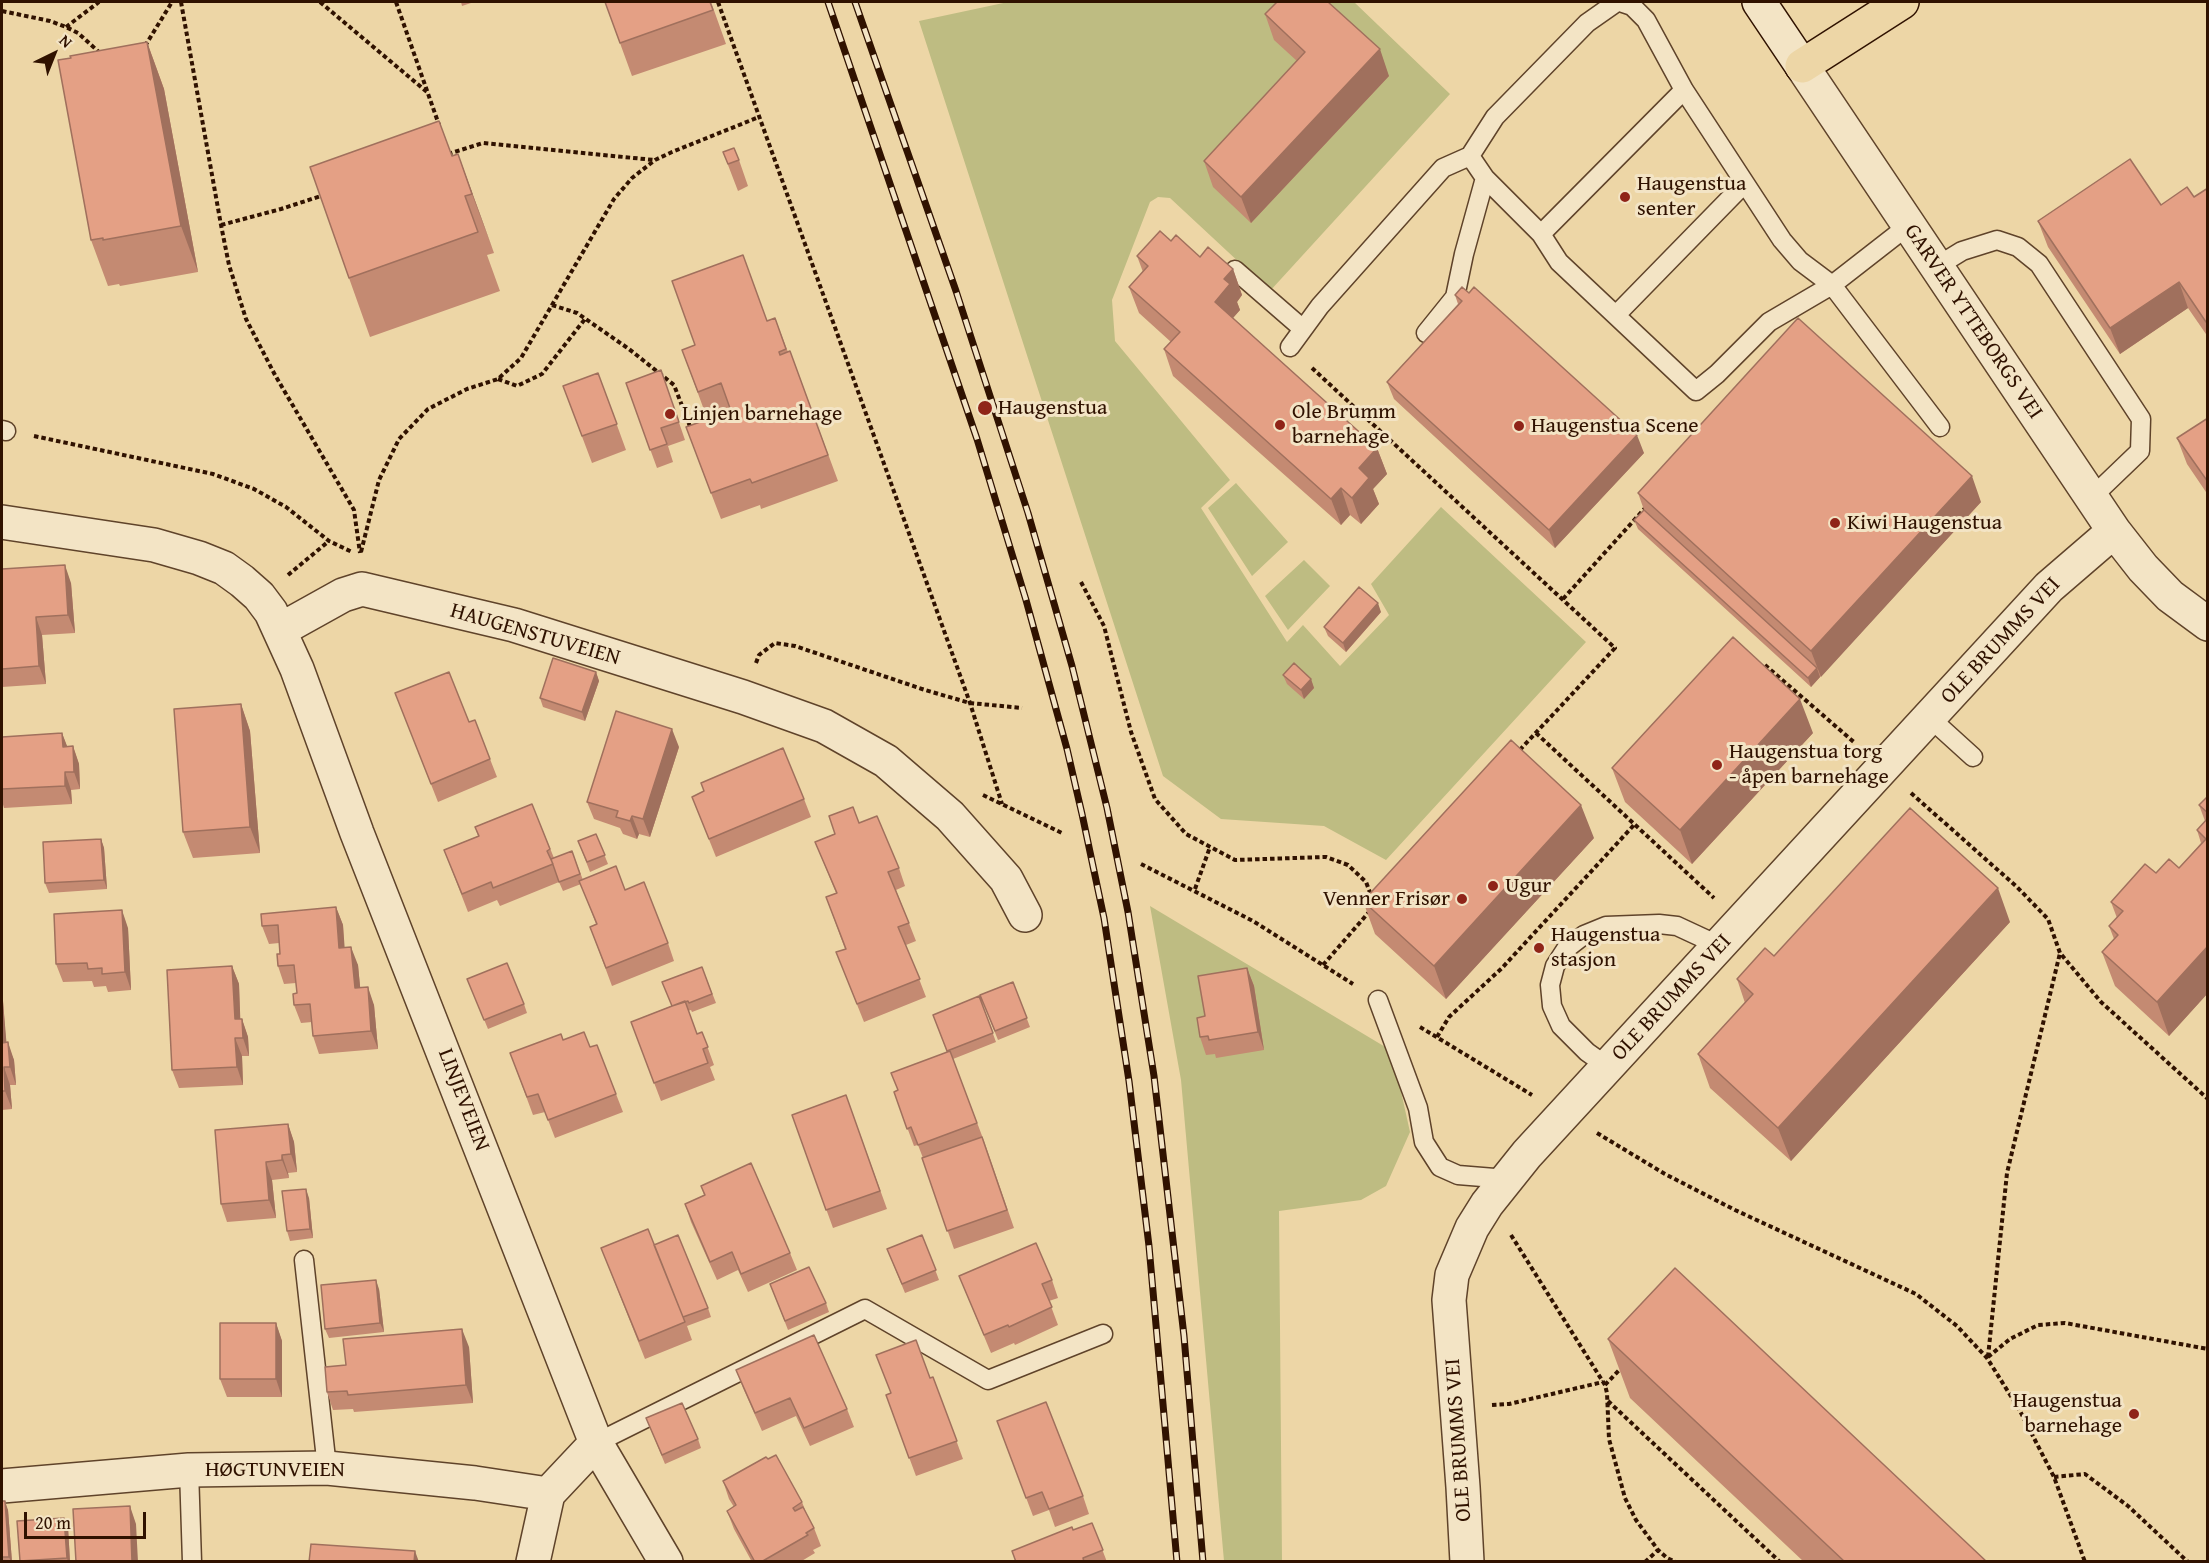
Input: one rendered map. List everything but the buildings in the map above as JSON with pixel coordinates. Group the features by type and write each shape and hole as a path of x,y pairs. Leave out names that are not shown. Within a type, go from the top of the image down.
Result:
{"highway":[{"path":"1802,66 1902,2"}],"street":[{"name":"GARVER YTTEBORGS VEI","path":"1759,2 2114,531 2143,568 2170,596 2208,624"},
{"path":"2,522 154,545 199,558 224,568 259,596 280,630"},
{"name":"OLE BRUMMS VEI","path":"1467,1562 1449,1300 1452,1275 1465,1242 1487,1204 1608,1067 2049,587 2114,531"},
{"name":"HAUGENSTUVEIEN","path":"280,630 343,596 362,589 514,625 824,726 886,761 950,816 1006,879 1025,915"},
{"name":"LINJEVEIEN","path":"280,630 596,1443 666,1562"},
{"path":"533,1562 549,1494 596,1443"},
{"name":"HØGTUNVEIEN","path":"2,1486 189,1470 327,1468 475,1483 549,1494"}],"lane":[{"path":"1290,348 1320,306 1443,168 1470,156 1495,117 1587,23 1619,2 1632,6 1646,20 1684,90 1782,240 1800,261 1833,285 1940,427"},
{"path":"1541,234 1684,90"},
{"path":"1470,156 1485,178 1541,234 1559,262 1696,391 1717,374 1769,321 1833,285 1909,225"},
{"path":"1426,333 1455,297 1485,178"},
{"path":"1616,315 1744,184"},
{"path":"1936,267 1962,251 1997,240 2018,247 2039,264 2141,419 2140,451 2091,498"},
{"path":"1235,270 1303,329"},
{"path":"1930,718 1973,757"},
{"path":"1608,1067 1587,1052 1561,1026 1552,1006 1550,985 1555,966 1566,949 1584,935 1606,926 1659,924 1677,926 1720,946"},
{"path":"1378,1000 1418,1108 1424,1142 1440,1167 1458,1175 1507,1179"},
{"path":"304,1260 327,1468"},
{"path":"596,1443 865,1309 988,1380 1103,1334"},
{"path":"189,1470 192,1562"}],"path":[{"path":"66,27 99,2"},
{"path":"140,55 172,2"},
{"path":"181,2 229,265 246,319 275,375 354,510 360,556"},
{"path":"320,2 427,92"},
{"path":"396,2 442,133"},
{"path":"718,2 970,703 1002,805 1064,834"},
{"path":"2,11 50,21 66,27 78,33 105,57"},
{"path":"360,556 379,480 399,439 428,410 467,389 498,379 521,358 614,199 632,178 655,160 759,117"},
{"path":"446,143 449,154"},
{"path":"438,157 483,144 655,160"},
{"path":"221,225 326,195"},
{"path":"552,305 585,319 629,349 674,385 694,435"},
{"path":"498,379 517,386 542,374 585,319"},
{"path":"1290,348 1615,648 1511,759"},
{"path":"4,430 213,474 254,489 286,507 329,541 360,556"},
{"path":"1563,599 1647,507"},
{"path":"285,578 329,541"},
{"path":"1082,582 1104,626 1131,732 1155,799 1186,834 1235,860 1326,857 1348,865 1366,882 1374,907 1323,965"},
{"path":"753,672 759,655 775,643 795,646 970,703 1022,708"},
{"path":"1765,665 1863,749"},
{"path":"1536,733 1716,900"},
{"path":"1903,786 2017,887 2048,918 2060,953 2101,1002 2208,1099"},
{"path":"1437,1037 1449,1017 1502,968 1634,825"},
{"path":"1195,889 1210,847"},
{"path":"1141,864 1195,889 1253,921 1537,1098"},
{"path":"1988,1358 2007,1173 2060,953"},
{"path":"1592,1130 1665,1174 1735,1210 1916,1294 1957,1326 1988,1358 2019,1409 2054,1477 2085,1562"},
{"path":"1508,1231 1604,1383 1609,1439 1625,1498 1636,1520 1658,1551 1676,1562"},
{"path":"1988,1358 2010,1339 2038,1325 2065,1323 2208,1349"},
{"path":"1509,1404 1604,1383 1629,1362"},
{"path":"1607,1401 1780,1562"},
{"path":"2054,1477 2085,1474 2128,1506 2188,1562"},
{"path":"1645,1562 1658,1551"}],"shaded area":[{"path":"1008,2 1354,2 1450,94 1270,291 1170,198 1158,197 1150,202 1112,300 1115,341 1230,480 1201,508 1287,642 1303,625 1340,666 1389,615 1371,584 1441,507 1586,642 1386,860 1324,826 1221,819 1163,776 919,21"},
{"path":"1236,483 1288,542 1252,576 1208,508"},
{"path":"1304,560 1330,586 1288,630 1265,596"},
{"path":"1150,906 1392,1051 1410,1132 1386,1186 1361,1200 1279,1211 1282,1561 1224,1561 1181,1080"}],"railway":[{"path":"828,2 977,439 1026,600 1067,749 1082,814 1104,918 1129,1081 1149,1246 1177,1562"},
{"path":"855,2 956,291 1028,513 1072,666 1107,808 1128,912 1154,1076 1184,1336 1203,1562"}],"place":[{"name":"Haugenstua senter","path":"1625,197"},
{"name":"Haugenstua","path":"985,408"},
{"name":"Linjen barnehage","path":"670,414"},
{"name":"Ole Brumm barnehage","path":"1280,425"},
{"name":"Haugenstua Scene","path":"1519,426"},
{"name":"Kiwi Haugenstua","path":"1835,523"},
{"name":"Haugenstua torg - åpen barnehage","path":"1717,765"},
{"name":"Ugur","path":"1493,886"},
{"name":"Venner Frisør","path":"1462,899"},
{"name":"Haugenstua stasjon","path":"1539,948"},
{"name":"Haugenstua barnehage","path":"2134,1414"}]}
